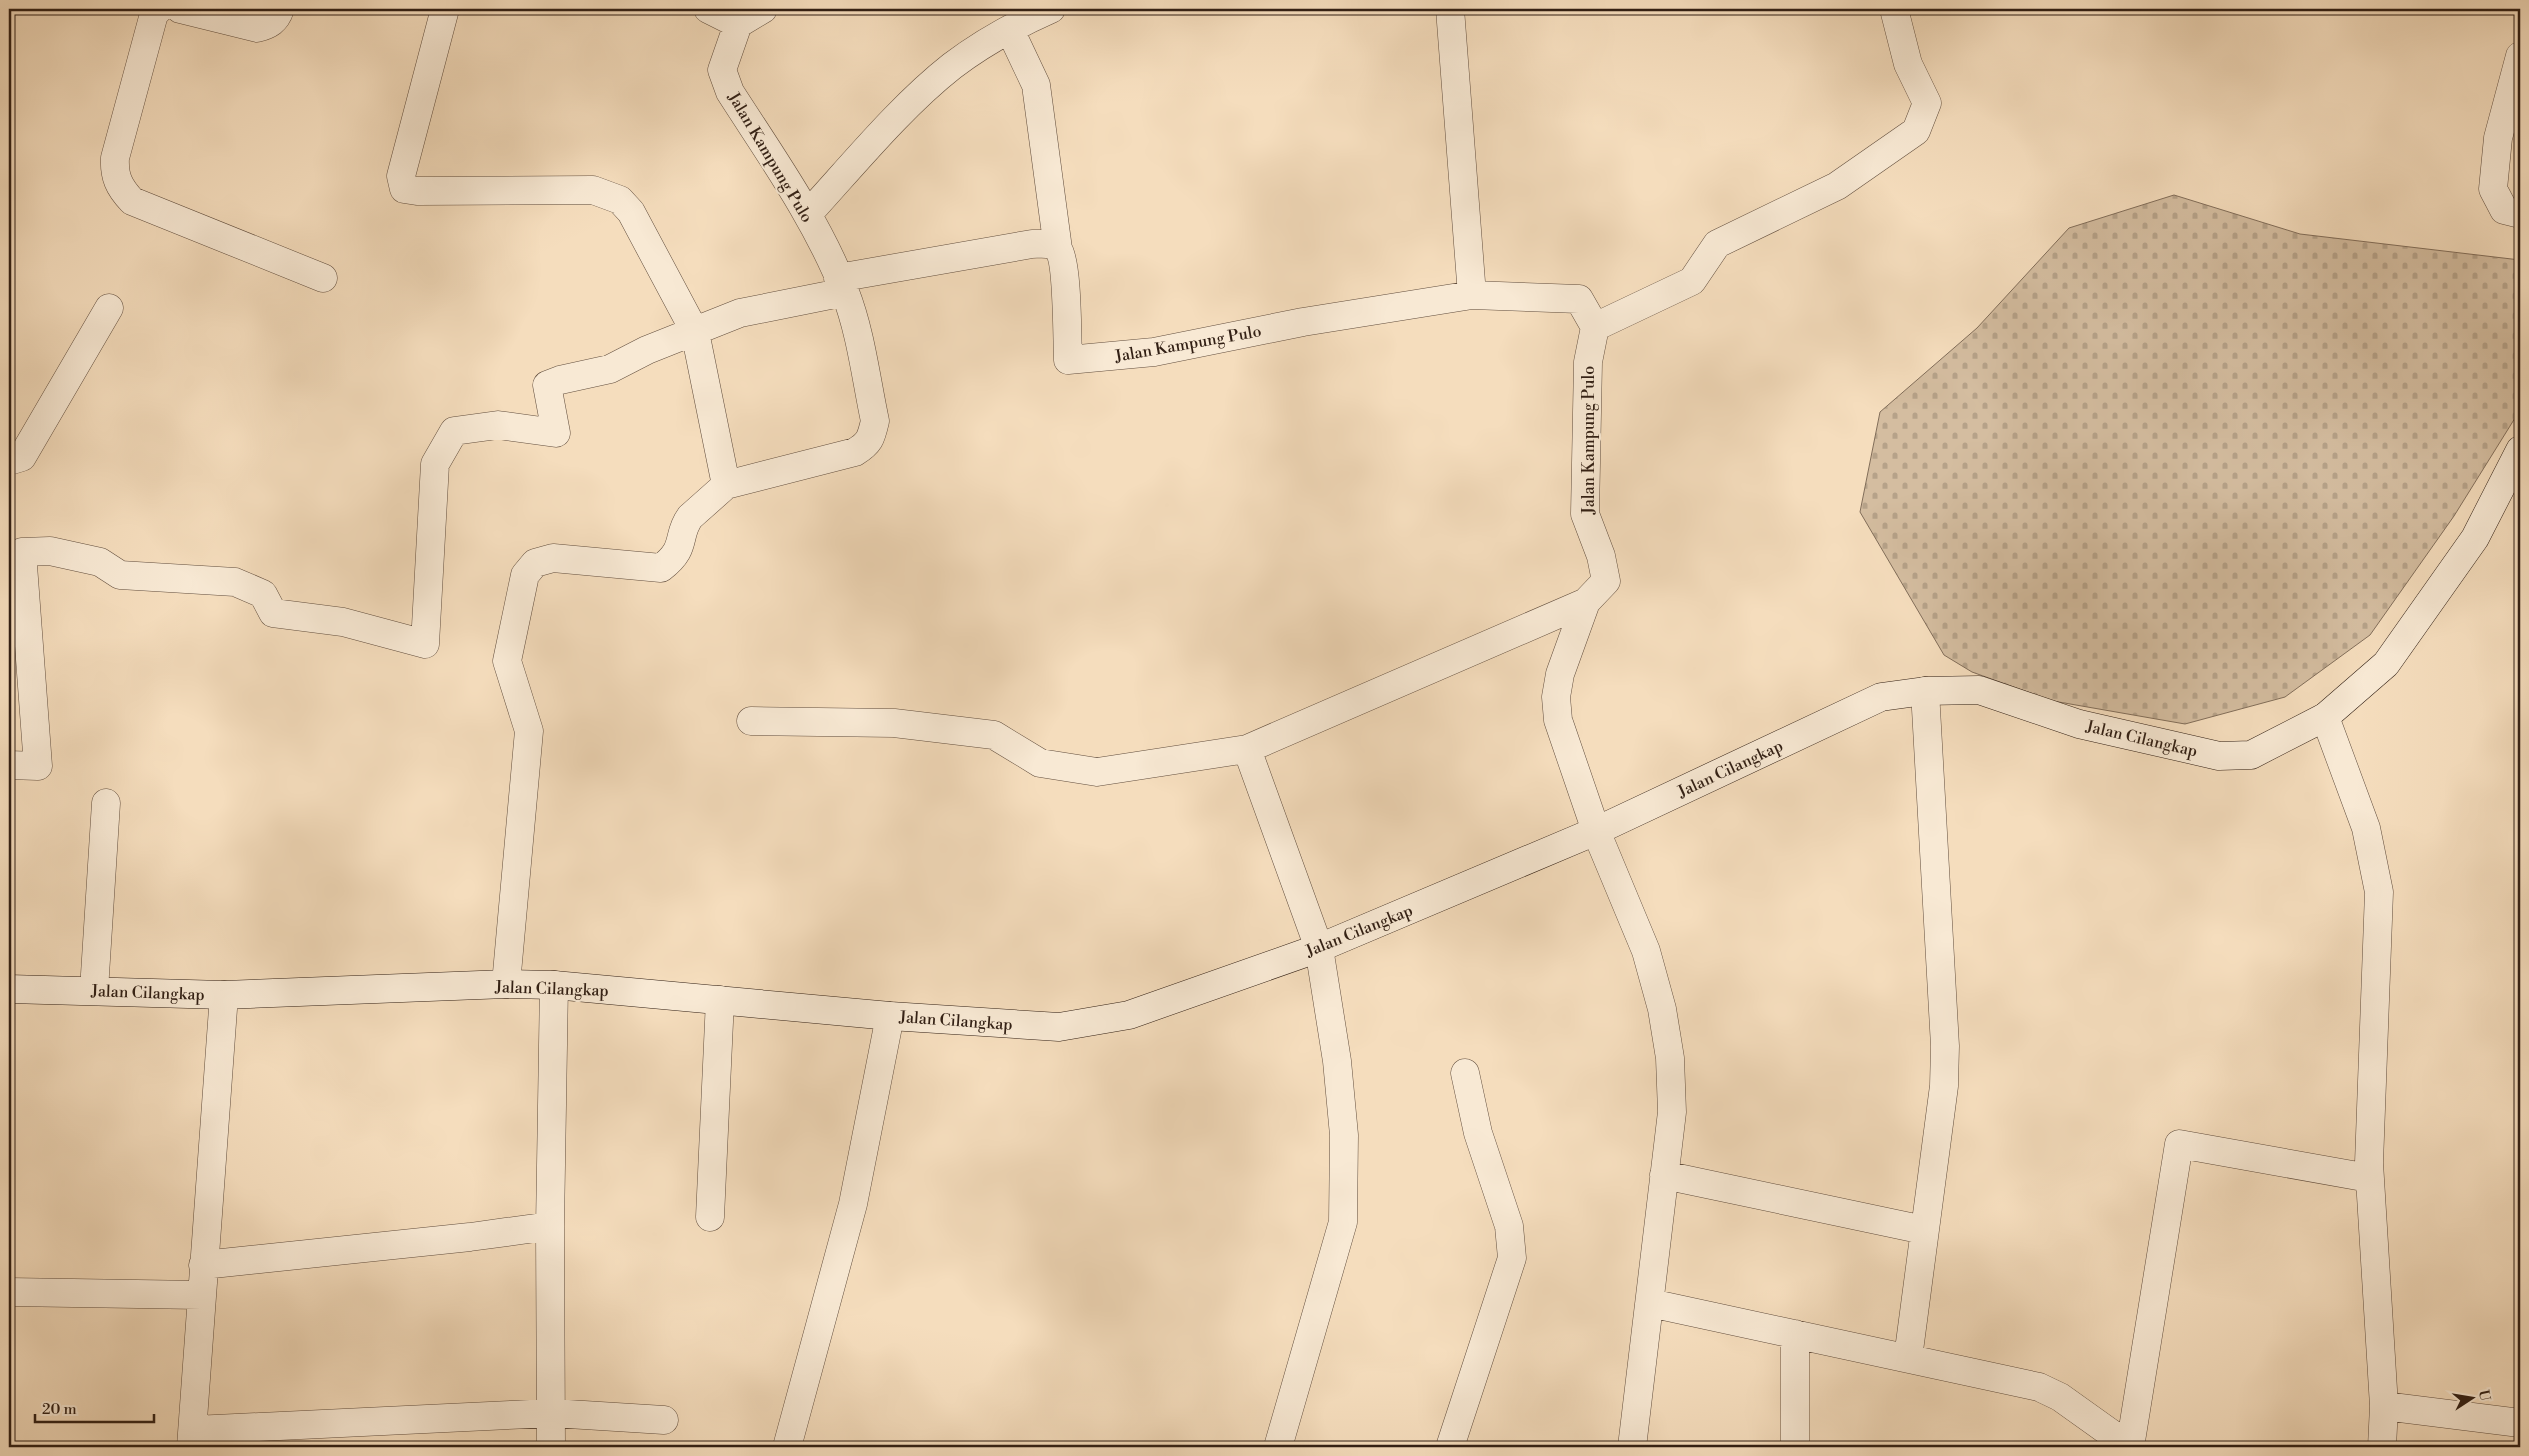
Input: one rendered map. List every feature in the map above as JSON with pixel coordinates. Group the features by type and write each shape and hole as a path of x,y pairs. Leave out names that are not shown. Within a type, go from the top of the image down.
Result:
{"street":[{"path":"159,9 154,14 115,158 114,173 120,188 132,201 323,278"},
{"path":"180,9 257,28 267,26 277,18 280,9"},
{"path":"445,9 401,176 404,188 417,191 593,190 620,200 631,212 694,332 726,485 686,522 681,544 673,559 661,568 553,558 536,563 525,575 506,662 529,731 506,984"},
{"path":"708,9 733,16 762,9"},
{"path":"808,214 920,94 952,66 1010,30 1051,9"},
{"path":"1450,9 1472,295"},
{"path":"1595,327 1692,282 1717,244 1837,186 1916,131 1927,103 1908,64 1894,9"},
{"name":"Jalan Kampung Pulo","path":"726,485 856,452 867,445 875,422 858,339 842,285 808,214 730,92 722,70 733,16"},
{"path":"1010,30 1036,85 1058,249"},
{"path":"2520,56 2509,139 2493,189 2504,210 2520,214"},
{"path":"9,765 38,766 22,552 50,551 100,562 120,575 235,582 263,594 273,613 343,622 425,644 435,464 454,431 498,425 556,433 547,385 560,380 610,369 647,350 740,313 842,285 1032,244 1048,244 1058,249"},
{"name":"Jalan Kampung Pulo","path":"1058,249 1064,265 1068,360 1154,352 1303,322 1472,295 1579,299 1595,327 1588,362 1586,514 1601,556 1606,581 1586,602 1560,674 1556,697 1558,720 1596,832 1646,951 1662,1009 1670,1058 1672,1112 1632,1447"},
{"path":"9,461 22,457 109,308"},
{"name":"Jalan Cilangkap","path":"9,988 224,994 506,984 554,985 890,1016 1059,1027 1130,1015 1319,948 1596,832 1881,697 1925,691 1979,690 2079,724 2219,756 2251,755 2325,717 2386,664 2475,538 2520,450"},
{"path":"751,721 894,723 994,735 1040,763 1097,772 1247,749 1586,602"},
{"path":"1908,1358 1944,1086 1945,1046 1925,691"},
{"path":"2325,717 2366,828 2379,892 2370,1178 2384,1406 2382,1447"},
{"path":"1247,749 1319,948 1337,1061 1344,1135 1343,1222 1278,1447"},
{"path":"94,990 106,802"},
{"path":"551,1447 550,1226 554,985"},
{"path":"224,994 203,1264 192,1439 552,1413 664,1420"},
{"path":"710,1217 720,1000"},
{"path":"787,1447 853,1204 890,1016"},
{"path":"1450,1447 1512,1258 1508,1226 1478,1133 1465,1073"},
{"path":"1650,1303 2038,1386 2060,1397 2130,1447 2179,1144 2370,1178"},
{"path":"1664,1175 1924,1230"},
{"path":"203,1264 470,1237 550,1226"},
{"path":"9,1292 201,1294"},
{"path":"1795,1334 1795,1447"},
{"path":"2384,1406 2520,1423"}],"green space":[{"path":"2174,195 2300,234 2520,260 2520,410 2454,516 2370,635 2285,697 2185,724 2053,701 1972,672 1944,655 1860,512 1880,412 1977,328 2069,228"}]}
